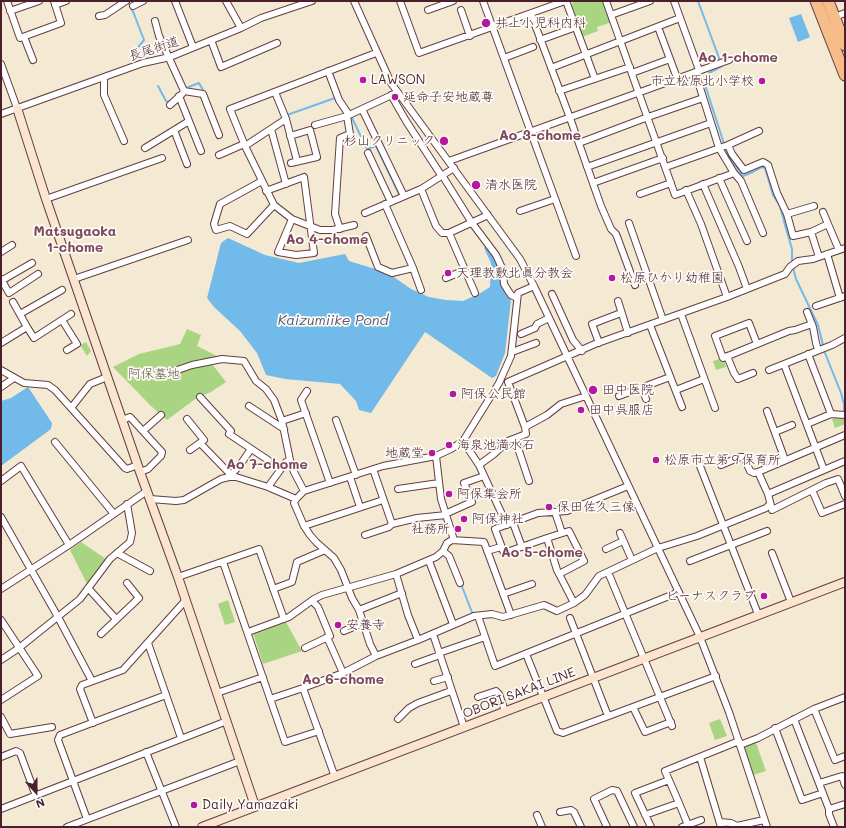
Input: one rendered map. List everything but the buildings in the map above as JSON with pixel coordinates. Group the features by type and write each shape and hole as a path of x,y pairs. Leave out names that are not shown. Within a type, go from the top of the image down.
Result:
{"highway":[{"path":"816,1 845,75"},
{"path":"828,1 840,15 845,45"}],"street":[{"path":"7,1 20,38 61,24 55,3 66,1"},
{"path":"10,11 39,1"},
{"path":"99,16 105,15 126,1"},
{"path":"133,6 143,1"},
{"path":"175,1 193,47"},
{"path":"226,1 241,28"},
{"name":"長尾街道","path":"1,114 143,63 170,57 241,28 268,15 312,1"},
{"path":"354,1 406,121 472,223 496,255 503,270 504,284 511,295 517,298"},
{"path":"400,1 419,53 566,1 595,79"},
{"path":"428,10 453,1"},
{"path":"483,1 576,256"},
{"path":"606,1 675,195 734,173"},
{"path":"611,15 650,1"},
{"path":"674,1 697,71 703,98 720,148 734,173 742,181 763,233"},
{"path":"461,10 470,36"},
{"path":"531,14 593,183 611,229 616,234 635,285"},
{"path":"551,68 680,18"},
{"path":"155,21 159,36 170,57 184,91"},
{"path":"540,40 576,27"},
{"path":"658,27 677,78"},
{"path":"24,37 33,60"},
{"path":"211,40 222,67 277,43"},
{"path":"504,58 533,47"},
{"path":"354,225 340,229 320,230 292,219 274,205 266,191 230,109 376,53"},
{"path":"559,91 595,79 670,59"},
{"path":"449,161 727,60"},
{"path":"1,64 255,806"},
{"path":"328,71 339,100 348,116 350,134 340,138 335,214 340,229"},
{"path":"104,78 104,95 124,142"},
{"path":"170,105 184,91"},
{"path":"184,91 203,94 219,135"},
{"path":"275,92 286,119 294,162 317,157 310,130 290,136"},
{"path":"315,125 348,116 394,93"},
{"path":"394,93 449,161 520,259 534,286 700,636 716,676 767,827"},
{"path":"179,96 201,151"},
{"path":"579,143 703,98"},
{"path":"362,109 404,196"},
{"path":"219,155 245,145 286,119"},
{"path":"145,148 189,121"},
{"path":"587,167 711,123"},
{"path":"271,129 286,184"},
{"path":"174,130 188,164"},
{"path":"666,167 728,145 759,130"},
{"path":"728,145 732,154 744,170 763,162 768,165 777,193 787,214 793,236 811,232 828,224"},
{"path":"368,153 421,290"},
{"path":"46,199 162,158"},
{"path":"593,183 663,158"},
{"path":"365,213 421,189 454,168"},
{"path":"266,191 304,177 314,253 296,255 278,252 292,219"},
{"path":"719,178 747,241"},
{"path":"262,180 220,204 214,224 216,230 230,226 247,234 274,205"},
{"path":"640,194 671,182"},
{"path":"703,184 747,289"},
{"path":"421,189 439,231 442,233 449,233 488,215"},
{"path":"686,190 701,224 727,297"},
{"path":"520,211 555,198"},
{"path":"787,214 814,206"},
{"path":"479,465 508,441 526,434 525,427 508,382 599,343 727,297 785,274 796,262 819,257 842,249 823,212"},
{"path":"629,223 663,320"},
{"path":"811,232 819,257"},
{"path":"449,233 475,293"},
{"path":"366,236 378,267 392,273 412,268"},
{"path":"74,279 188,240"},
{"path":"1,252 12,246"},
{"path":"816,306 842,297 827,254"},
{"path":"32,263 1,280 9,293 38,274"},
{"path":"446,278 465,270"},
{"path":"376,656 359,610 334,558 316,542 304,526 294,503 296,499 304,492 383,466 436,456 463,441 499,383 512,352 518,293 534,286"},
{"path":"20,314 62,290"},
{"path":"552,294 573,340 582,350"},
{"path":"618,301 628,333"},
{"path":"13,302 34,338 71,314"},
{"path":"807,312 819,350"},
{"path":"599,343 592,324 622,313"},
{"path":"680,314 715,408"},
{"path":"521,334 536,328 537,324 549,318"},
{"path":"62,320 76,344 67,350"},
{"path":"757,344 749,323 715,336 723,358 789,331 812,324"},
{"path":"650,325 682,407"},
{"path":"1,343 27,327"},
{"path":"769,370 827,347 845,338"},
{"path":"512,352 536,343"},
{"path":"808,354 831,414"},
{"path":"727,356 734,373 738,378 753,373"},
{"path":"163,375 192,365 222,359 244,361 256,381 266,389 274,400 284,428 290,460 304,492"},
{"path":"784,364 824,470"},
{"path":"1,370 24,383 48,385 55,390 124,468 148,469 161,456 162,452 130,417 122,420"},
{"path":"619,396 670,376"},
{"path":"71,408 90,384 107,377"},
{"path":"1,387 14,378"},
{"path":"676,390 704,379"},
{"path":"642,388 646,399"},
{"path":"307,391 301,400 330,483"},
{"path":"525,427 547,415 561,404 586,396"},
{"path":"200,397 231,431 229,434 268,460"},
{"path":"249,406 284,428"},
{"path":"767,411 785,460"},
{"path":"282,421 306,413"},
{"path":"807,424 831,414 842,416"},
{"path":"143,431 162,415"},
{"path":"187,419 204,440 190,450"},
{"path":"336,420 353,476 360,507"},
{"path":"774,432 792,425"},
{"path":"721,465 740,457 744,457 750,471 754,473 845,435"},
{"path":"516,439 529,481"},
{"path":"463,441 479,465 522,547"},
{"path":"55,442 114,514"},
{"path":"200,443 230,476"},
{"path":"230,476 251,449"},
{"path":"436,456 441,499 454,540"},
{"path":"268,487 286,462 290,460"},
{"path":"698,461 758,614"},
{"path":"768,494 845,461"},
{"path":"1,480 21,466 69,545"},
{"path":"373,469 392,524"},
{"path":"758,472 768,494 772,510 838,479 845,496"},
{"path":"1,589 69,545 127,504 148,495 176,501 184,500 220,479 230,476 268,487 296,499"},
{"path":"365,535 389,527 392,524 417,518 446,514 472,502 464,483 484,476"},
{"path":"398,489 438,483"},
{"path":"559,574 584,561 569,531 504,553 495,529 538,513 567,511 628,486"},
{"path":"812,490 822,513 845,504"},
{"path":"304,526 384,500"},
{"path":"1,660 19,648 80,599 110,559 130,542 132,533 127,504"},
{"path":"270,699 303,688 343,672 376,656 433,634 453,624 478,616 492,614 503,617 544,605 557,611 574,603 585,595 599,576 658,548 697,536 766,508 770,504"},
{"path":"555,512 562,533"},
{"path":"1,517 58,617 92,681"},
{"path":"690,561 730,544 767,531"},
{"path":"620,533 632,560"},
{"path":"547,538 559,574 574,603"},
{"path":"248,632 289,617 322,596 396,574 436,558 443,551 447,543 454,540 484,542 511,615"},
{"path":"606,549 624,541"},
{"path":"487,551 502,547"},
{"path":"178,578 260,549 284,619"},
{"path":"274,589 292,582 297,562 325,550"},
{"path":"443,551 449,556 460,583"},
{"path":"117,553 150,571"},
{"path":"772,553 791,602"},
{"path":"429,561 453,624"},
{"path":"223,562 285,742 318,731"},
{"path":"608,572 672,724 645,732 634,707"},
{"path":"396,574 408,615 418,640"},
{"name":"OBORI SAKAI LINE","path":"202,827 845,582"},
{"path":"101,634 139,598 127,583"},
{"path":"503,594 532,584"},
{"path":"88,588 116,620"},
{"path":"478,616 495,666 679,592"},
{"path":"359,610 402,593"},
{"path":"93,722 80,689 82,686 123,670 185,601"},
{"path":"305,648 330,636 318,606 312,601"},
{"path":"570,618 608,716"},
{"path":"1,620 38,676 1,700"},
{"path":"344,631 363,623"},
{"path":"433,634 464,727"},
{"path":"414,664 485,636"},
{"path":"327,637 343,672"},
{"path":"148,643 181,738"},
{"path":"526,654 557,731 563,733 716,676"},
{"path":"217,693 263,677"},
{"path":"434,682 448,677"},
{"path":"303,688 335,777"},
{"path":"398,719 418,703 451,691"},
{"path":"478,697 496,691 499,694 506,711"},
{"path":"87,819 58,740 60,735 166,695"},
{"path":"702,820 685,826 680,803 665,770 739,743 758,738 814,709 845,697"},
{"path":"814,709 835,760 845,756"},
{"path":"1,717 10,734 52,727"},
{"path":"794,719 829,809 834,827"},
{"path":"1,809 227,721"},
{"path":"775,728 802,800 823,793"},
{"path":"1,757 16,751 20,753 36,796"},
{"path":"146,752 176,827"},
{"path":"700,757 720,824 731,823 737,827 764,820"},
{"path":"67,827 240,761"},
{"path":"819,783 842,776 845,785"},
{"path":"651,827 636,793 669,780"},
{"path":"607,827 594,799 612,790 617,791 634,827"},
{"path":"645,815 680,803"},
{"path":"829,809 845,804"},
{"path":"560,812 571,810 574,812 581,827"},
{"path":"537,816 542,827"}],"green space":[{"path":"604,1 612,22 597,27 598,31 582,37 570,7 573,2"},
{"name":"阿保墓地","path":"187,329 201,335 197,346 219,357 212,364 226,382 211,392 198,397 167,420 151,406 113,367 139,354 180,344"},
{"path":"86,342 91,351 87,356 80,345"},
{"path":"720,359 724,360 726,367 716,370 713,361"},
{"path":"843,416 845,424 835,428 832,419"},
{"path":"81,542 106,559 87,584 70,550"},
{"path":"228,600 235,622 225,625 218,604"},
{"path":"286,622 302,651 263,664 253,633"},
{"path":"720,719 727,736 715,740 709,723"},
{"path":"756,743 766,771 753,775 744,747"}],"water":[{"path":"801,14 810,37 798,42 789,18"},
{"name":"Kaizumiike Pond","path":"228,238 265,255 299,263 345,254 349,261 388,273 411,289 429,297 463,301 490,287 491,263 484,248 487,246 498,263 505,289 511,300 505,353 496,376 492,378 425,332 371,413 359,410 356,401 340,384 285,379 266,375 257,353 240,331 214,307 207,298 221,243"},
{"path":"28,387 52,423 51,429 1,466 1,401 11,398"}],"waterway":[{"path":"128,1 144,40 135,51 142,61"},
{"path":"698,1 722,66 709,73 705,85 728,156 743,176 762,167 765,168 773,195 780,206 792,249 792,264 796,279 818,325 825,353 841,393 844,404 844,413"},
{"path":"186,88 199,83 203,90"},
{"path":"158,86 166,101 168,102 171,100"},
{"path":"287,115 335,98"},
{"path":"352,118 367,149 376,146 399,194"},
{"path":"461,584 473,615"}],"place":[{"name":"井上小児科内科","path":"486,23"},
{"name":"LAWSON","path":"363,80"},
{"name":"市立松原北小学校","path":"762,81"},
{"name":"延命子安地蔵尊","path":"395,97"},
{"name":"杉山クリニック","path":"444,141"},
{"name":"清水医院","path":"476,185"},
{"name":"天理教敷北眞分教会","path":"448,273"},
{"name":"松原ひかり幼稚園","path":"612,278"},
{"name":"田中医院","path":"593,390"},
{"name":"阿保公民館","path":"453,394"},
{"name":"田中呉服店","path":"581,410"},
{"name":"海泉池満水石","path":"449,445"},
{"name":"地蔵堂","path":"432,453"},
{"name":"松原市立第９保育所","path":"656,460"},
{"name":"阿保集会所","path":"449,494"},
{"name":"保田佐久三像","path":"549,507"},
{"name":"阿保神社","path":"464,519"},
{"name":"社務所","path":"458,529"},
{"name":"ビーナスクラブ","path":"764,596"},
{"name":"安養寺","path":"338,625"},
{"name":"Daily Yamazaki","path":"194,805"}],"district":[{"name":"Ao 1-chome","path":"738,58"},
{"name":"Ao 3-chome","path":"540,136"},
{"name":"Matsugaoka 1-chome","path":"75,240"},
{"name":"Ao 4-chome","path":"327,240"},
{"name":"Ao 7-chome","path":"267,465"},
{"name":"Ao 5-chome","path":"542,553"},
{"name":"Ao 6-chome","path":"343,680"}]}
